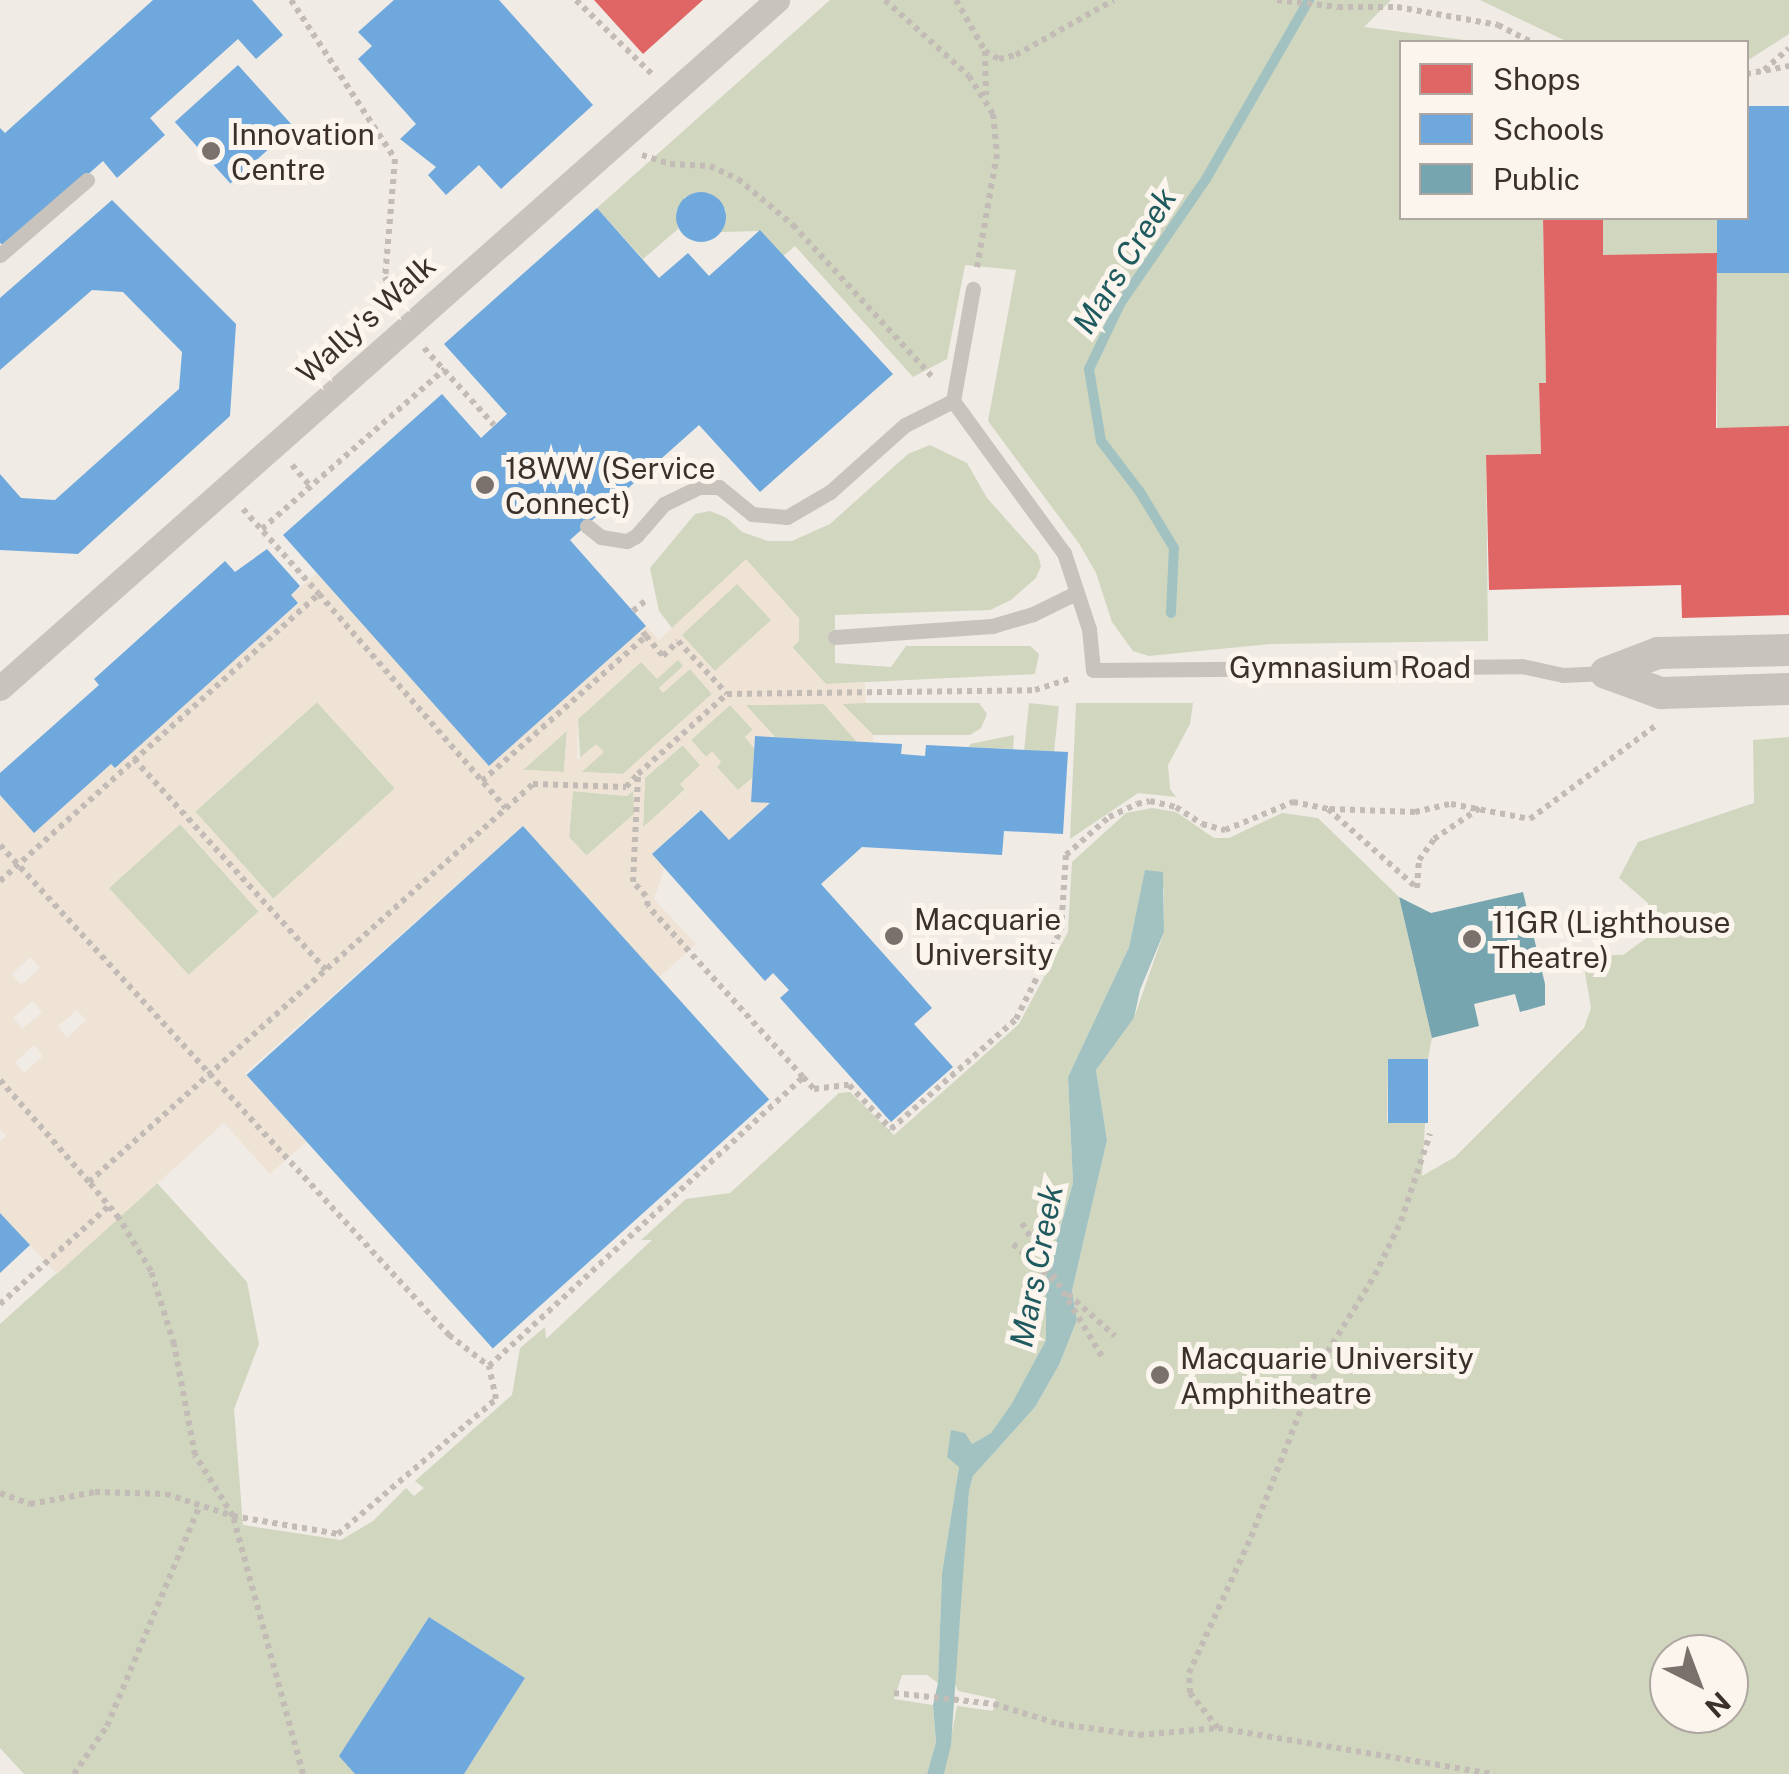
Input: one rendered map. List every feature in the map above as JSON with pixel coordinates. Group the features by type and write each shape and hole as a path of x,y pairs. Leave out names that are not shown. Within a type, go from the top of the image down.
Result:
{"street":[{"name":"Wally's Walk","path":"0,688 777,0"},
{"name":"Gymnasium Road","path":"1606,673 1658,653 1789,650"},
{"name":"Gymnasium Road","path":"1606,673 1661,693 1789,689"}],"lane":[{"path":"0,256 87,180"},
{"path":"973,289 952,400 1064,552 1074,594 1089,629 1094,670"},
{"path":"586,526 615,540 636,536 664,504 699,487 719,487 752,514 769,519 805,510 905,425 952,400"},
{"path":"835,637 992,626 1033,614 1074,594"},
{"name":"Gymnasium Road","path":"1094,670 1522,666 1563,675 1606,673"}],"path":[{"path":"291,0 395,159 385,277 405,328"},
{"path":"576,0 671,94"},
{"path":"885,0 986,97"},
{"path":"956,0 985,50 999,59 1016,55 1114,0"},
{"path":"1278,0 1338,7 1397,7 1498,24 1528,40"},
{"path":"1764,70 1789,48"},
{"path":"973,289 997,154 997,132 986,97 985,50"},
{"path":"1749,73 1789,66"},
{"path":"612,145 670,164 710,166 738,180 793,225 952,400"},
{"path":"494,426 444,369 262,530 506,808"},
{"path":"0,881 319,594"},
{"path":"633,611 645,601"},
{"path":"482,781 643,633 663,656 678,642 727,694"},
{"path":"89,1182 533,784 626,787 727,694 1035,690 1094,670"},
{"path":"638,774 634,882 646,896 648,906 814,1089 848,1085 890,1129 1016,1019 1062,930 1066,855 1109,817 1150,802 1176,807 1202,824 1225,830 1294,802 1328,809 1415,812 1451,804 1482,807 1530,820 1665,718"},
{"path":"134,759 326,970"},
{"path":"1328,809 1417,888 1420,860 1434,839 1482,807"},
{"path":"0,845 449,1335 489,1366 496,1399 338,1534 233,1516 166,1494 95,1492 30,1504 0,1494"},
{"path":"489,1366 803,1077"},
{"path":"0,1080 110,1205 152,1271 174,1344 195,1455 233,1516 304,1774"},
{"path":"1218,1728 1190,1693 1189,1673 1251,1538 1317,1368 1368,1286 1402,1221 1430,1134"},
{"path":"0,1304 110,1205"},
{"path":"1022,1223 1104,1360"},
{"path":"1013,1244 1115,1336"},
{"path":"74,1774 107,1726 200,1505"},
{"path":"894,1693 994,1704 1059,1724 1139,1734 1218,1728 1494,1774"}],"green space":[{"path":"830,0 1391,0 1364,27 1465,40 1399,40 1399,220 1543,220 1546,383 1539,384 1541,454 1486,455 1488,641 1270,644 1149,656 1133,651 1112,622 1096,573 1080,545 988,421 1016,270 965,265 947,359 913,377 795,246 783,256 760,231 721,232 726,210 709,193 685,197 676,211 678,229 643,259 597,208"},
{"path":"1480,0 1789,0 1789,34 1749,60 1749,40 1564,40"},
{"path":"1603,220 1717,220 1717,255 1603,255"},
{"path":"1717,273 1789,273 1789,428 1717,428"},
{"path":"930,445 967,463 987,498 1038,555 1041,566 1036,578 1011,600 990,610 835,615 835,663 891,667 906,646 1030,646 1039,654 1035,674 826,684 792,647 746,560 672,628 659,611 650,568 695,514 710,511 727,518 742,532 768,541 792,541 830,524 908,454"},
{"path":"738,583 771,620 714,672 681,635"},
{"path":"679,660 684,666 659,688 690,669 712,694 623,774 581,772 578,719 641,662"},
{"path":"317,702 395,789 273,899 195,812"},
{"path":"841,703 979,703 987,714 981,728 970,735 873,735"},
{"path":"1029,703 1059,706 1054,753 1024,750"},
{"path":"1076,703 1193,703 1190,724 1168,765 1170,789 1176,797 1138,793 1070,839"},
{"path":"824,704 857,742 775,737 745,705"},
{"path":"730,705 753,730 745,737 754,748 753,777 738,790 716,767 721,762 712,752 706,757 691,740"},
{"path":"567,730 564,772 523,770"},
{"path":"1014,735 1013,749 969,747 970,744"},
{"path":"1789,737 1789,1774 944,1774 957,1706 993,1711 996,1699 958,1691 953,1679 969,1491 973,1476 1035,1407 1059,1365 1077,1320 1072,1291 1107,1140 1096,1070 1134,1018 1164,932 1164,888 1145,871 1129,947 1068,1077 1073,1183 1057,1237 1046,1340 1011,1406 991,1433 972,1444 964,1433 951,1431 959,1467 942,1573 938,1683 927,1675 902,1675 894,1699 933,1705 936,1742 927,1774 464,1774 525,1678 429,1617 340,1755 355,1774 24,1774 0,1748 0,1324 157,1183 247,1282 259,1344 234,1409 243,1525 341,1540 373,1521 406,1488 414,1496 424,1488 415,1481 512,1395 520,1348 545,1327 546,1339 652,1240 641,1240 686,1199 730,1193 839,1093 850,1092 894,1135 1019,1024 1068,932 1072,862 1126,813 1152,808 1176,812 1214,838 1229,838 1282,813 1318,818 1399,897 1432,1038 1428,1059 1388,1059 1387,1122 1425,1123 1422,1176 1455,1157 1584,1028 1591,1008 1582,955 1623,955 1648,937 1648,903 1619,878 1638,842 1754,803 1753,740"},
{"path":"683,745 700,765 685,789 643,828 645,778"},
{"path":"634,790 634,814 586,856 569,837 573,791 627,796"},
{"path":"180,824 259,912 188,976 109,888"}],"shaded area":[{"path":"746,559 799,618 799,641 792,648 826,684 865,683 866,703 842,704 873,735 874,742 857,742 824,704 746,705 775,737 755,736 754,748 745,737 753,729 730,705 691,740 706,757 712,751 721,762 717,767 738,790 753,777 751,802 770,803 729,840 701,810 652,854 664,868 654,899 696,944 658,978 523,826 245,1073 306,1142 270,1174 224,1123 57,1274 0,1213 0,1141 6,1136 0,1129 0,795 35,832 111,764 115,767 298,604 291,595 317,573 489,765 646,626 659,640","holes":["737,584 771,620 715,671 682,635","678,660 683,666 659,688 663,693 690,669 712,694 623,774 582,772 604,752 596,744 577,760 578,719 641,662 657,679","317,702 395,788 273,899 195,811","567,731 564,772 524,769","682,745 700,765 680,784 685,790 643,827 645,778","573,791 627,796 633,791 634,814 587,856 569,837","180,824 259,911 189,975 109,888","31,957 40,968 21,985 12,974","33,1001 42,1012 22,1029 13,1017","77,1010 86,1020 67,1038 58,1026","34,1045 43,1056 24,1073 15,1062"]}],"water":[{"path":"1145,870 1163,872 1164,932 1140,990 1134,1018 1096,1070 1107,1140 1072,1291 1077,1320 1059,1365 1035,1407 973,1476 951,1745 944,1774 927,1774 936,1742 933,1705 938,1683 942,1573 959,1467 947,1457 951,1430 965,1433 972,1444 991,1433 1046,1340 1046,1277 1073,1183 1068,1077 1129,947"}],"building: Shops":[{"path":"594,0 703,0 643,54"},
{"path":"1543,220 1603,220 1603,255 1717,253 1716,428 1789,426 1789,615 1682,618 1681,585 1489,590 1486,455 1541,454 1539,383 1546,383"}],"building: Schools":[{"path":"153,0 252,0 283,35 256,59 238,39 150,118 165,135 117,178 103,161 7,247 0,243 0,128 5,133"},
{"path":"394,0 499,0 593,105 501,189 479,165 446,195 428,175 436,167 400,139 416,124 358,59 372,46 358,32"},
{"path":"238,65 294,127 230,184 175,122"},
{"path":"1749,106 1789,106 1789,273 1717,273 1717,220 1749,220"},
{"path":"691,193 711,193 725,207 725,227 711,241 691,241 677,227 677,207"},
{"path":"112,200 236,324 230,416 78,554 0,550 0,474 21,498 55,500 179,389 182,352 123,292 92,290 0,370 0,298"},
{"name":"18WW (Service Connect)","path":"597,208 659,278 688,253 709,276 760,230 893,374 760,492 699,425 570,540 646,626 489,766 283,535 442,394 481,438 507,414 444,344"},
{"path":"267,549 300,586 291,595 298,603 115,768 111,764 34,833 0,795 0,773 99,685 94,679 225,561 235,572"},
{"path":"755,736 902,744 901,754 925,756 926,745 1068,752 1063,834 1004,831 1002,855 862,847 821,884 932,1008 914,1024 953,1067 891,1122 780,998 789,990 773,973 765,981 652,854 701,810 729,840 770,803 751,802"},
{"path":"523,826 769,1099 493,1348 247,1075"},
{"path":"1388,1059 1428,1059 1428,1123 1388,1123"},
{"path":"0,1213 30,1245 0,1273"},
{"path":"429,1617 525,1678 464,1774 355,1774 339,1756"}],"building: Public":[{"name":"11GR (Lighthouse Theatre)","path":"1523,892 1545,984 1545,1005 1520,1012 1515,994 1474,1004 1479,1026 1432,1038 1399,897 1431,913"}],"waterway":[{"name":"Mars Creek","path":"1171,613 1174,548 1140,492 1101,441 1089,369 1120,304 1206,179 1309,0"}],"place":[{"name":"Innovation Centre","path":"211,151"},
{"name":"18WW (Service Connect)","path":"485,485"},
{"name":"Macquarie University","path":"894,936"},
{"name":"11GR (Lighthouse Theatre)","path":"1472,939"},
{"name":"Macquarie University Amphitheatre","path":"1160,1375"}]}
